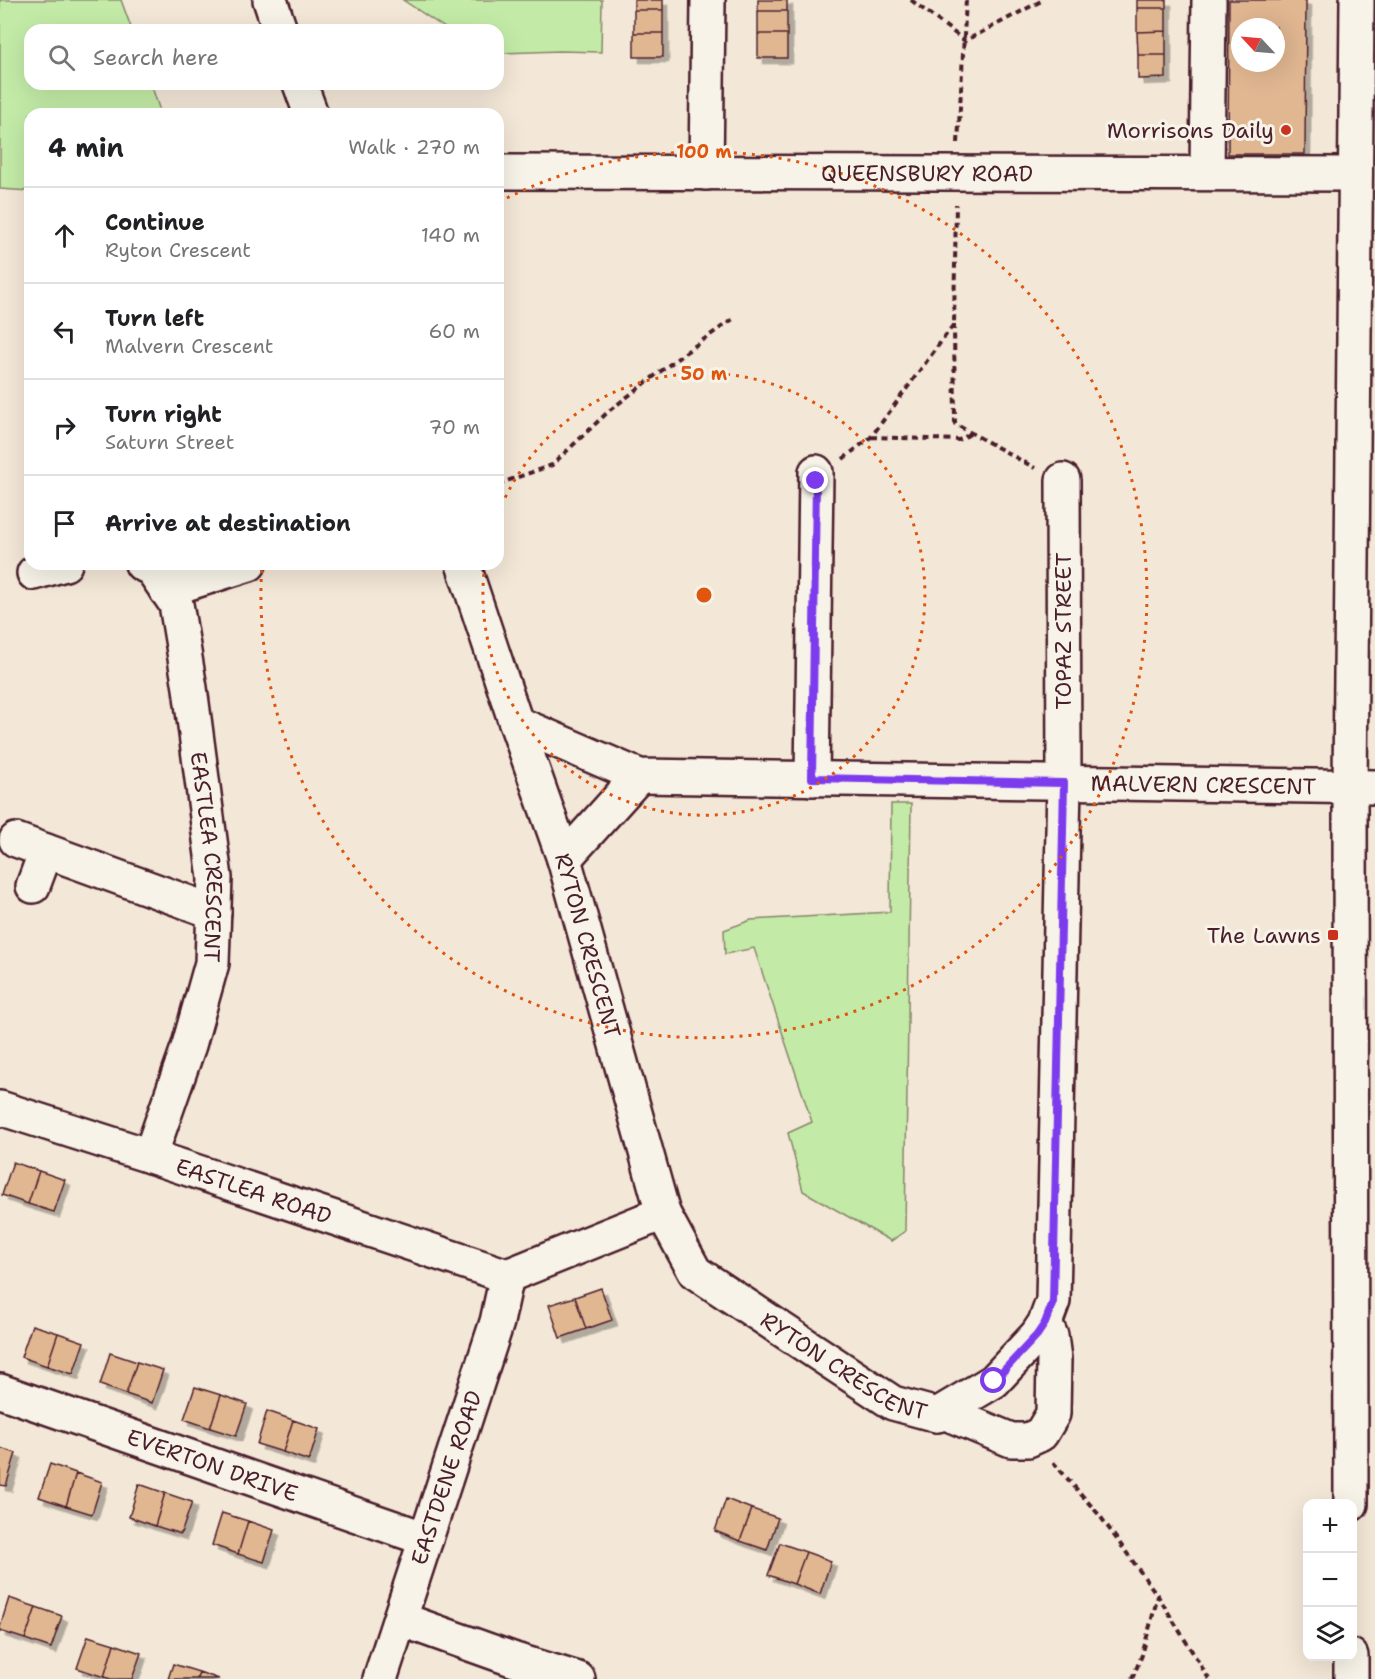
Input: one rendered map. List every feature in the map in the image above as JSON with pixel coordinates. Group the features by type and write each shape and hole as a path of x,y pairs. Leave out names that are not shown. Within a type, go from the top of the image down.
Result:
{"street":[{"path":"270,0 278,24"},
{"path":"706,173 708,0"},
{"path":"1207,173 1209,0"},
{"path":"1351,1499 1362,787 1355,174 1357,0"},
{"path":"302,90 309,108"},
{"name":"QUEENSBURY ROAD","path":"504,172 1355,174"},
{"path":"812,778 816,476"},
{"name":"TOPAZ STREET","path":"1063,482 1064,783"},
{"path":"34,573 44,570"},
{"name":"EASTLEA CRESCENT","path":"150,1156 189,1045 212,963 215,879 190,688 176,604 153,570"},
{"path":"166,590 230,570"},
{"path":"465,570 516,723"},
{"name":"MALVERN CRESCENT","path":"516,723 639,776 1362,787"},
{"name":"RYTON CRESCENT","path":"516,723 564,859 663,1213 695,1272 893,1403 937,1415 994,1381 1037,1335 1045,1323 1053,1302 1064,783"},
{"path":"564,859 639,776"},
{"path":"16,840 214,912"},
{"path":"33,886 46,851"},
{"name":"EASTLEA ROAD","path":"0,1108 507,1276"},
{"path":"507,1276 663,1213"},
{"name":"EASTDENE ROAD","path":"381,1679 497,1322 507,1276"},
{"path":"937,1415 945,1413 1011,1440 1028,1440 1041,1434 1053,1414 1054,1359 1051,1336 1045,1323"},
{"name":"EVERTON DRIVE","path":"0,1391 426,1539"},
{"path":"400,1619 514,1660 578,1679"},
{"path":"1351,1661 1351,1679"}],"path":[{"path":"911,0 965,41"},
{"path":"966,0 957,172 954,324 956,424 1063,482"},
{"path":"965,41 1043,0"},
{"path":"504,481 552,465 609,410 733,319"},
{"path":"816,476 870,437 954,324"},
{"path":"870,437 959,440 972,433"},
{"path":"1028,1440 1059,1468 1100,1516 1158,1596 1209,1679"},
{"path":"1132,1679 1142,1654 1158,1596"}],"green space":[{"path":"0,0 121,0 130,24 24,24 24,90 153,90 159,108 24,108 24,191 0,189"},
{"path":"403,0 602,0 601,52 504,53 504,24 439,24"},
{"path":"891,804 911,804 905,1231 891,1241 803,1191 788,1133 812,1122 754,948 725,954 724,930 751,920 890,912"}],"building":[{"path":"634,0 663,0 663,10 634,10"},
{"path":"758,0 787,0 787,11 758,11"},
{"path":"1137,0 1166,0 1166,8 1137,8"},
{"path":"1229,0 1306,0 1305,154 1228,154"},
{"path":"1137,8 1166,8 1166,31 1137,32"},
{"path":"634,10 663,10 663,33 634,33"},
{"path":"758,11 787,11 787,34 758,34"},
{"path":"1166,31 1166,55 1138,55 1137,32"},
{"path":"634,33 663,33 663,57 634,57"},
{"path":"758,34 787,34 787,58 758,58"},
{"path":"1138,55 1166,55 1166,78 1138,79"},
{"path":"13,1162 39,1171 28,1204 2,1195"},
{"path":"39,1171 65,1180 54,1212 28,1204"},
{"path":"601,1288 612,1320 586,1329 575,1297"},
{"path":"575,1297 586,1329 560,1338 549,1305"},
{"path":"32,1325 58,1333 47,1366 21,1357"},
{"path":"58,1333 84,1342 73,1374 47,1366"},
{"path":"110,1353 137,1362 126,1394 100,1385"},
{"path":"137,1362 163,1370 152,1403 126,1394"},
{"path":"195,1387 221,1395 210,1428 184,1419"},
{"path":"221,1395 247,1404 236,1436 210,1428"},
{"path":"267,1411 293,1420 283,1452 257,1444"},
{"path":"293,1420 319,1429 309,1461 283,1452"},
{"path":"0,1448 16,1453 6,1486 0,1485"},
{"path":"50,1464 76,1473 66,1506 39,1497"},
{"path":"76,1473 102,1482 92,1514 66,1506"},
{"path":"139,1484 165,1493 155,1526 129,1517"},
{"path":"165,1493 192,1502 181,1534 155,1526"},
{"path":"726,1499 752,1509 740,1541 715,1531"},
{"path":"752,1509 778,1518 767,1550 740,1541"},
{"path":"222,1513 248,1521 238,1554 212,1545"},
{"path":"248,1521 274,1530 264,1562 238,1554"},
{"path":"780,1543 806,1552 794,1584 768,1575"},
{"path":"806,1552 831,1561 820,1594 794,1584"},
{"path":"9,1598 36,1607 25,1639 0,1631"},
{"path":"36,1607 62,1616 51,1648 25,1639"},
{"path":"88,1636 114,1644 104,1677 77,1668"},
{"path":"114,1644 141,1653 132,1679 104,1677"},
{"path":"173,1664 199,1672 197,1679 168,1679"},
{"path":"199,1672 219,1679 197,1679"}],"place":[{"name":"Morrisons Daily","path":"1286,130"},
{"name":"The Lawns","path":"1333,935"}],"route":[{"path":"816,481 812,778 1064,783 1053,1302 1045,1323 1037,1335 994,1381"}]}
